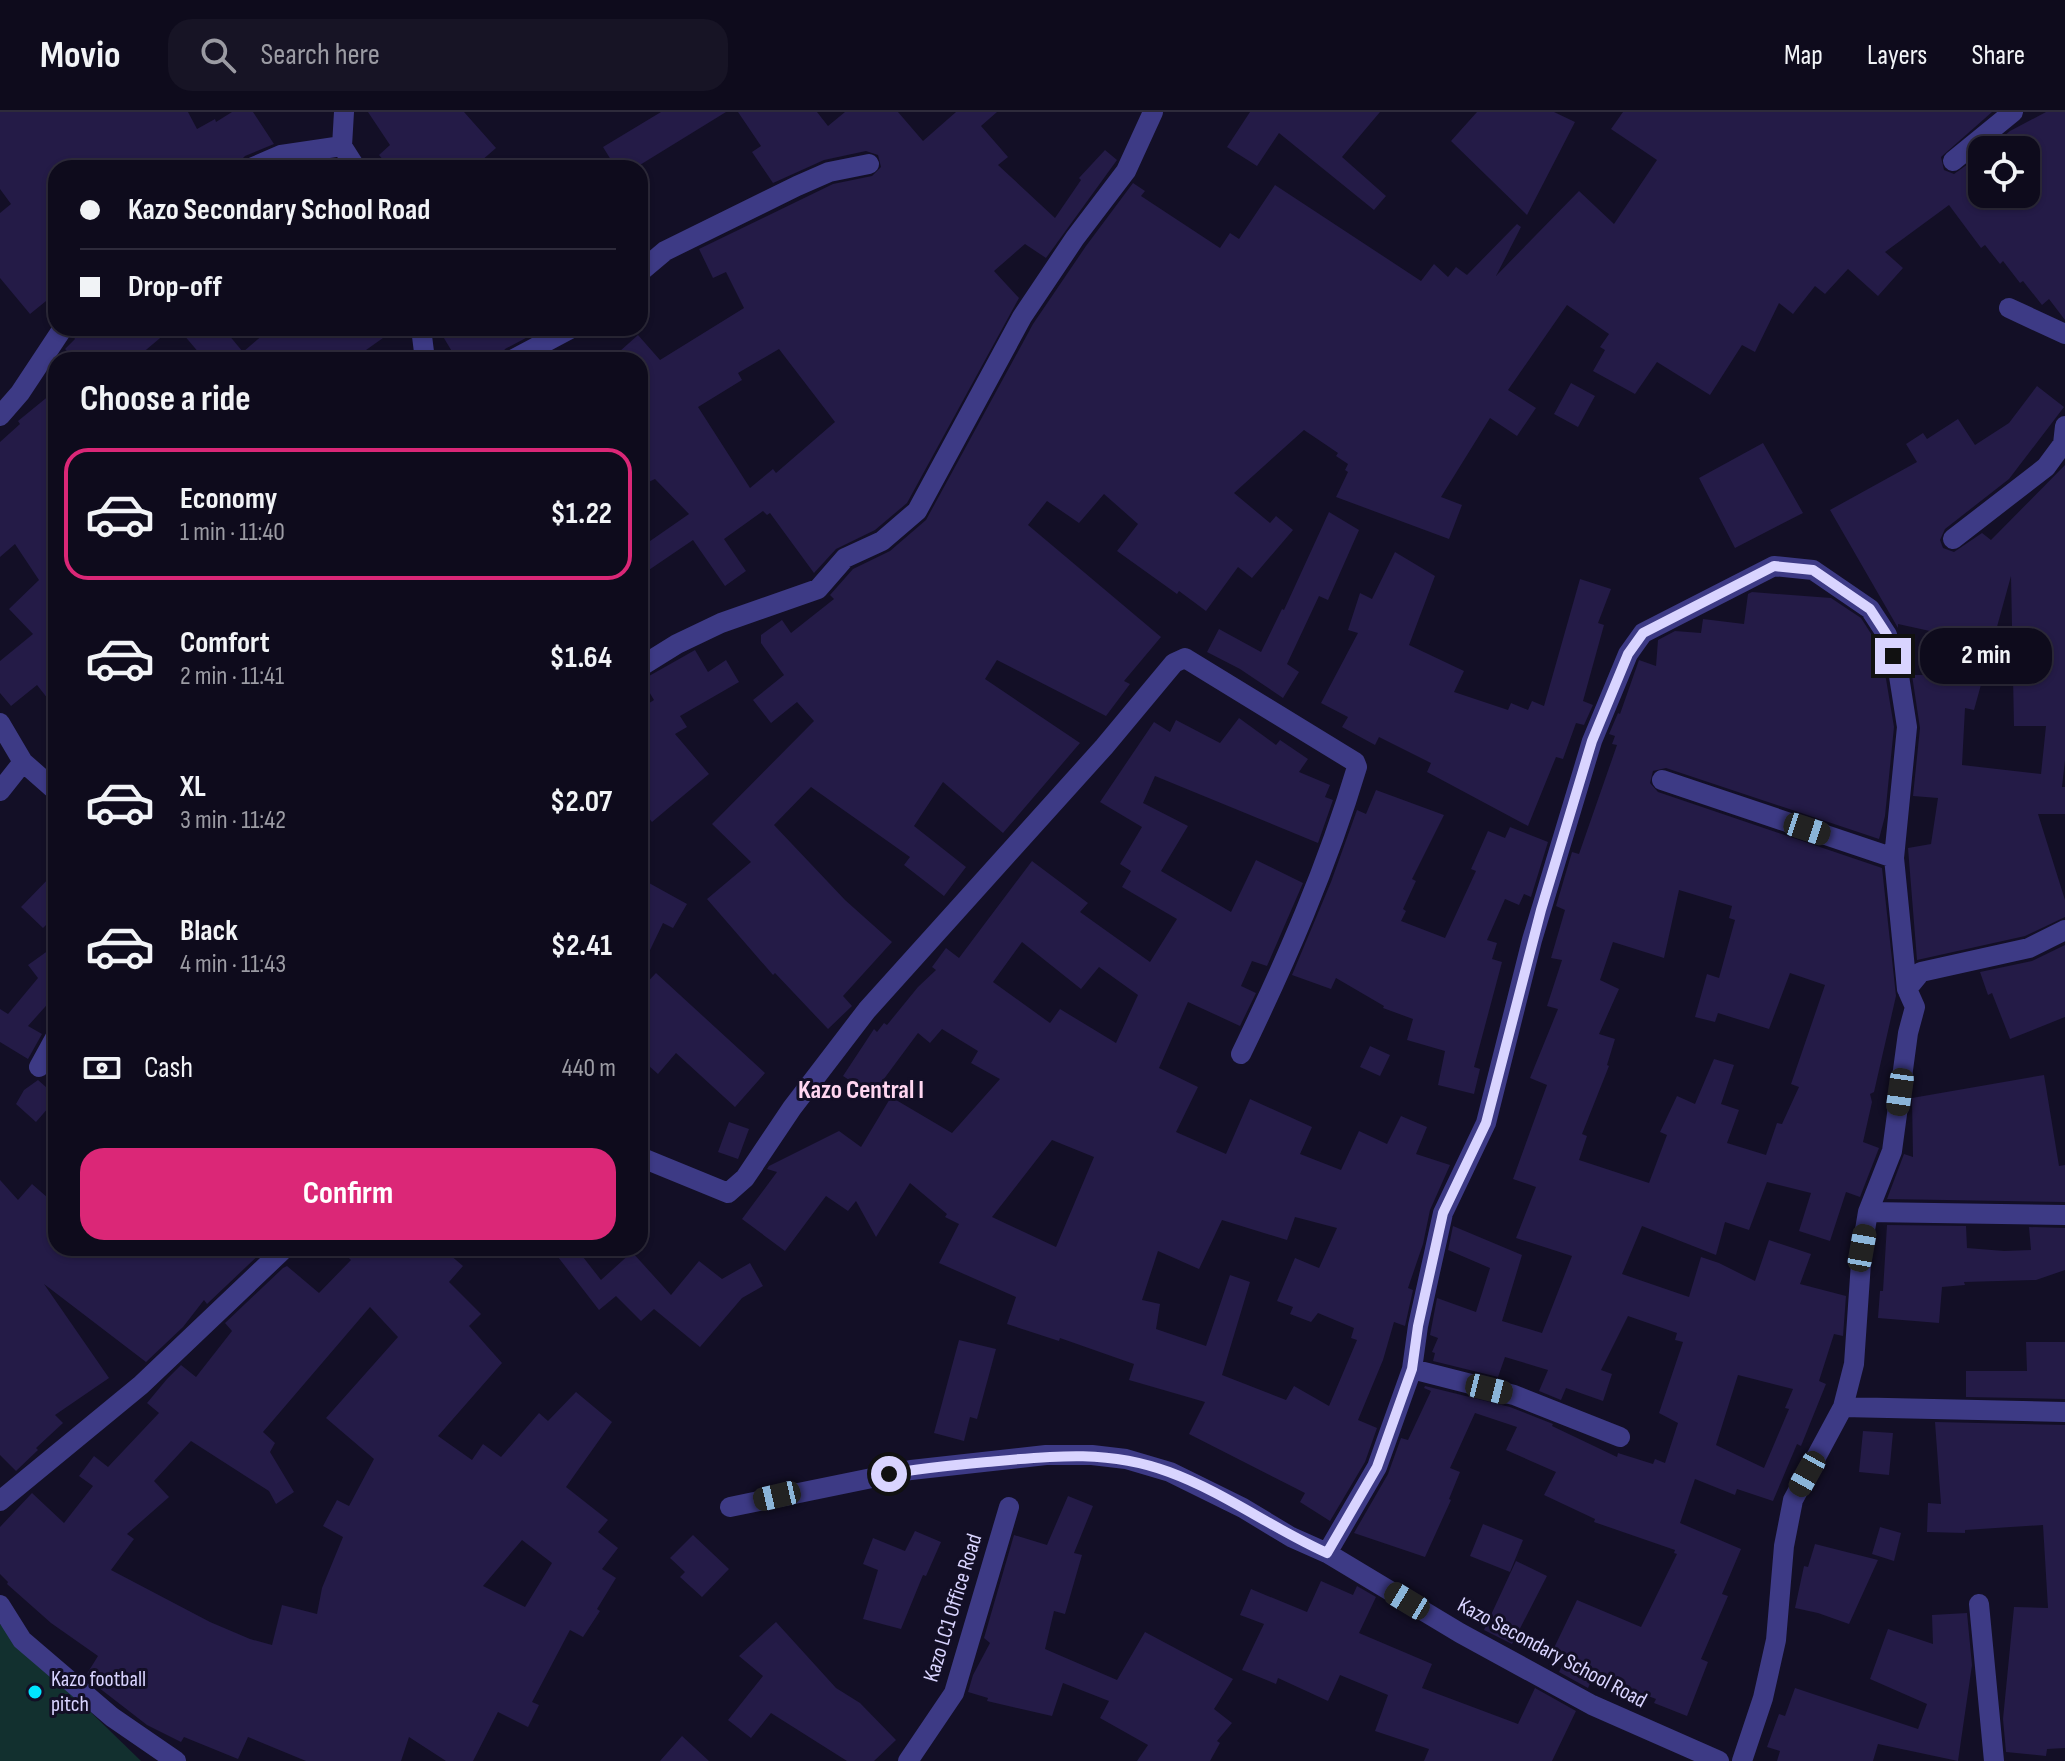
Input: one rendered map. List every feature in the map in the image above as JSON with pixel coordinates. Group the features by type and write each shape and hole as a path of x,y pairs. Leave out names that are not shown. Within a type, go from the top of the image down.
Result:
{"street":[{"path":"344,112 342,146 351,160"},
{"path":"648,662 721,623 818,589 845,558 882,541 917,511 1022,317 1075,238 1126,171 1153,112"},
{"path":"1953,161 2013,112"},
{"path":"269,160 281,155 342,146"},
{"path":"648,265 665,251 797,186 829,172 869,164"},
{"path":"2009,308 2065,334"},
{"path":"0,416 20,393 58,336"},
{"path":"527,352 557,336"},
{"path":"1953,539 2046,467 2063,444 2065,426"},
{"path":"1327,1553 1377,1467 1412,1369 1418,1326 1443,1213 1486,1123 1532,940 1592,741 1628,654 1643,633 1774,566 1813,570 1870,609 1887,635 1899,676 1907,727 1894,858 1907,989 1915,1007 1908,1033 1892,1151 1868,1212 1862,1248 1854,1364 1843,1407 1793,1500 1784,1546 1776,1640 1763,1698 1742,1761"},
{"path":"648,1160 728,1193 734,1190 867,1010 1104,747 1174,663 1185,658 1355,762 1357,767 1335,840 1276,982 1241,1054"},
{"path":"0,723 23,762 48,784"},
{"path":"0,791 23,762"},
{"path":"1662,780 1894,858"},
{"path":"1907,989 1921,972 2029,948 2065,930"},
{"path":"39,1067 48,1051"},
{"path":"1868,1212 2065,1215"},
{"path":"0,1501 141,1385 277,1256"},
{"path":"1412,1369 1514,1395 1620,1437"},
{"path":"1843,1407 2065,1412"},
{"name":"Kazo Secondary School Road","path":"730,1507 911,1470 1046,1455 1126,1459 1170,1472 1243,1508 1592,1705 1719,1761"},
{"name":"Kazo LC1 Office Road","path":"908,1761 954,1693 1009,1507"},
{"path":"1979,1604 1994,1761"},
{"path":"0,1605 22,1640 112,1717 176,1761"}],"green space":[{"name":"Kazo football pitch","path":"0,1624 141,1761 0,1761"}],"building":[{"path":"0,112 188,112 197,129 232,112 253,112 274,144 241,160 48,160 48,299 30,314 0,278 0,213 11,204 0,189"},
{"path":"368,112 464,112 496,148 482,160 383,160 379,155 390,145"},
{"path":"661,112 726,112 648,160 611,160 603,147"},
{"path":"738,112 817,112 828,126 845,112 898,112 923,141 956,112 997,112 981,126 1008,157 998,165 1055,218 1081,180 1079,178 1105,150 1117,160 1046,258 1025,244 994,271 1019,298 907,503 875,530 836,549 814,573 770,513 767,515 763,511 724,539 746,571 725,586 693,540 648,571 648,542 689,514 655,479 648,482 648,352 619,352 639,336 660,360 744,308 726,272 713,278 699,249 833,184 872,176 881,167 878,155 866,151 824,160 773,183 752,152 761,146","holes":["779,349 835,422 776,473 773,469 750,488 698,407 742,380 738,373"]},
{"path":"1250,112 1380,112 1342,157 1386,196 1374,210 1279,133 1257,166 1227,147"},
{"path":"1477,112 1554,112 1575,122 1527,215 1451,141"},
{"path":"1623,112 1992,112 1941,157 1944,170 1954,174 1968,164 1968,208 2040,208 2040,136 2004,136 2046,112 2065,112 2065,320 2049,299 2042,305 2003,261 2000,264 1985,245 1981,248 1949,205 1885,252 1903,268 1878,296 1848,269 1825,294 1815,286 1793,314 1779,303 1755,352 1742,345 1710,395 1657,362 1635,394 1593,371 1605,350 1600,347 1609,334 1567,305 1508,390 1536,408 1517,436 1490,418 1441,497 1462,505 1449,539 1336,497 1348,472 1345,470 1348,464 1336,456 1338,453 1304,430 1234,493 1270,523 1276,516 1293,530 1252,578 1238,567 1206,611 1117,551 1138,524 1104,494 1079,523 1047,501 1028,525 1161,637 1124,681 1130,684 1106,716 997,660 985,679 1080,743 1003,833 943,782 914,826 966,867 944,896 904,865 910,857 811,787 774,825 845,900 892,942 843,996 852,1006 828,1029 775,973 773,975 707,899 751,862 712,824 814,721 797,702 771,723 753,700 784,675 761,643 761,635 782,620 791,633 834,599 830,595 853,569 890,551 926,520 1033,324 1133,183 1145,191 1141,196 1220,248 1230,233 1239,239 1275,185 1421,281 1434,264 1448,277 1456,267 1467,275 1517,224 1521,227 1496,276 1579,191 1614,224 1657,160 1611,129"},
{"path":"73,336 162,336 144,352 68,352 65,349 75,339"},
{"path":"185,336 230,336 243,352 198,352"},
{"path":"262,336 386,336 363,352 243,352"},
{"path":"443,336 529,336 503,352 452,352"},
{"path":"1571,383 1595,396 1578,427 1554,414"},
{"path":"2037,386 2064,407 2009,479 1945,529 1940,540 1943,548 1954,552 1982,533 1991,540 2065,465 2065,760 2062,787 2065,787 2065,814 2038,814 2065,900 2065,917 2025,936 1917,960 1908,848 1931,844 1938,798 1913,796 1920,728 1912,675 1934,675 1939,633 1898,624 1898,628 1830,510 1917,462 1906,444 1923,433 1927,439 1958,419 1975,445 2009,423","holes":["2011,576 2014,726 2046,726 2041,774 1962,765 1965,708 1974,710"]},
{"path":"48,397 48,699 37,685 11,706 0,693 0,661 33,634 9,609 39,580 15,544 0,557 0,442 20,424 18,421"},
{"path":"1763,443 1803,513 1735,548 1699,478"},
{"path":"1329,512 1359,530 1328,600 1319,596 1287,664 1299,672 1283,698 1240,669 1207,652 1219,629 1261,652"},
{"path":"1395,552 1435,576 1409,645 1464,671 1454,692 1508,710 1511,703 1528,710 1532,701 1544,706 1580,579 1611,589 1598,623 1604,625 1583,701 1593,705 1584,725 1576,723 1563,759 1556,757 1528,826 1427,772 1431,763 1379,737 1375,745 1342,727 1348,717 1321,703 1358,633 1348,630 1360,593 1372,599"},
{"path":"1748,594 1831,598 1861,618 1875,640 1886,679 1894,727 1885,816 1879,839 1666,768 1653,771 1650,783 1658,792 1882,868 1896,996 1874,1092 1870,1094 1872,1102 1863,1142 1879,1148 1860,1197 1846,1192 1830,1241 1799,1231 1811,1193 1767,1182 1749,1230 1725,1222 1716,1255 1642,1226 1622,1274 1689,1297 1701,1257 1755,1281 1769,1240 1811,1254 1800,1284 1846,1296 1843,1336 1834,1334 1819,1381 1826,1384 1801,1446 1797,1444 1773,1501 1737,1489 1735,1495 1695,1479 1680,1523 1741,1549 1722,1594 1728,1596 1701,1659 1708,1662 1687,1716 1654,1703 1656,1699 1594,1675 1588,1688 1559,1672 1567,1656 1553,1650 1577,1600 1641,1627 1677,1554 1675,1550 1594,1522 1595,1519 1544,1495 1556,1472 1506,1450 1517,1427 1475,1413 1450,1468 1460,1472 1451,1500 1425,1557 1354,1533 1388,1474 1401,1438 1408,1440 1431,1391 1425,1386 1510,1407 1553,1424 1617,1457 1618,1453 1653,1464 1655,1459 1665,1463 1678,1423 1659,1413 1683,1342 1675,1340 1677,1333 1628,1316 1601,1370 1612,1374 1603,1401 1566,1388 1561,1400 1539,1391 1548,1370 1505,1357 1498,1377 1433,1361 1435,1353 1432,1352 1438,1338 1430,1335 1437,1298 1476,1312 1490,1268 1448,1250 1453,1226 1522,1255 1502,1321 1542,1333 1572,1256 1516,1238 1536,1187 1513,1179 1547,1085 1530,1078 1558,1009 1547,1006 1562,960 1551,958 1565,910 1556,906 1572,852 1579,854 1617,745 1612,744 1615,736 1609,734 1620,714 1639,660 1656,666 1658,640 1675,631 1701,633 1703,619 1744,624","holes":["1679,890 1732,906 1729,918 1735,920 1719,978 1707,974 1695,1017 1715,1022 1718,1013 1769,1029 1790,973 1825,985 1791,1084 1799,1087 1782,1124 1777,1123 1766,1155 1727,1143 1739,1110 1721,1104 1734,1065 1714,1059 1695,1104 1677,1096 1660,1132 1667,1135 1649,1183 1579,1160 1587,1136 1582,1134 1609,1066 1615,1039 1599,1034 1619,989 1600,980 1613,942 1664,958","1738,1375 1793,1389 1785,1408 1789,1409 1764,1468 1716,1445"]},
{"path":"695,650 708,672 726,660 739,682 680,716 687,727 675,734 709,774 652,822 648,817 648,704 654,700 648,690 648,677"},
{"path":"1239,718 1276,745 1280,740 1308,759 1299,772 1330,785 1325,797 1333,800 1318,843 1155,776 1143,803 1188,826 1161,871 1231,912 1256,860 1303,883 1267,966 1252,961 1241,986 1256,993 1240,1026 1188,1002 1159,1068 1198,1087 1176,1132 1226,1154 1250,1099 1312,1127 1300,1154 1341,1170 1359,1131 1387,1144 1401,1116 1427,1127 1416,1154 1450,1165 1430,1210 1423,1244 1408,1288 1413,1290 1405,1326 1394,1322 1383,1360 1358,1420 1377,1428 1365,1462 1330,1521 1300,1502 1305,1493 1189,1434 1205,1402 1129,1380 1134,1364 1060,1338 1059,1341 1007,1324 1016,1297 939,1263 959,1224 945,1217 947,1214 910,1183 876,1237 856,1201 848,1211 826,1196 785,1251 742,1219 777,1172 767,1169 769,1166 839,1131 861,1147 891,1097 952,1133 1000,1079 971,1063 978,1051 942,1029 930,1043 918,1033 872,1095 843,1076 874,1029 877,1032 884,1023 887,1025 936,970 932,967 946,948 959,958 1032,861 1088,903 1080,912 1150,962 1177,919 1122,887 1131,871 1120,864 1142,827 1100,802 1154,722 1170,732 1176,720 1220,743","holes":["1022,942 1081,989 1099,967 1138,995 1116,1043 1060,1009 1050,1023 993,982","1052,1140 1094,1157 1056,1247 992,1217","1295,1217 1337,1228 1319,1268 1295,1258 1277,1301 1293,1307 1290,1314 1311,1322 1318,1313 1354,1328 1351,1338 1357,1340 1329,1406 1294,1386 1286,1400 1222,1375 1250,1282 1230,1275 1206,1346 1156,1329 1160,1304 1142,1300 1158,1251 1199,1269 1222,1220 1287,1240"]},
{"path":"1376,790 1444,815 1412,879 1416,881 1401,921 1445,938 1476,871 1471,869 1488,831 1505,838 1510,827 1548,842 1531,897 1524,894 1519,905 1505,899 1487,940 1497,943 1492,959 1502,962 1474,1067 1480,1069 1474,1094 1438,1085 1445,1051 1407,1040 1413,1019 1383,1008 1336,978 1331,989 1292,975 1357,810 1366,814"},
{"path":"48,879 48,923 43,928 21,907"},
{"path":"648,882 687,904 673,928 663,923 648,954"},
{"path":"2065,945 2065,1017 2010,1039 1980,972 2032,961"},
{"path":"48,951 48,1004 28,1026 42,1034 28,1059 0,1042 0,1009 8,1014 38,978 28,965"},
{"path":"656,973 765,1073 735,1107 676,1053 658,1074 648,1065 648,982"},
{"path":"1370,1046 1390,1055 1380,1076 1360,1067"},
{"path":"2044,1075 2059,1166 2065,1165 2065,1202 1887,1199 1904,1154 1913,1157 1912,1098"},
{"path":"38,1080 48,1089 48,1108 36,1122 16,1104 24,1090"},
{"path":"729,1122 749,1129 738,1159 718,1152"},
{"path":"0,1180 18,1200 32,1184 48,1198 48,1256 258,1256 207,1304 204,1300 183,1327 146,1362 44,1284 109,1378 55,1415 63,1423 16,1471 0,1455"},
{"path":"1887,1225 1966,1226 1967,1248 2004,1251 2031,1250 2029,1227 2065,1228 2065,1270 2036,1280 1964,1282 1965,1285 1942,1287 1939,1323 1878,1318"},
{"path":"347,1256 451,1256 463,1266 449,1282 481,1314 469,1326 502,1363 438,1436 472,1460 483,1444 501,1457 539,1413 548,1421 576,1392 612,1422 566,1487 608,1520 598,1532 618,1548 602,1569 616,1578 583,1637 570,1630 532,1702 539,1705 528,1727 498,1712 473,1761 446,1761 409,1737 401,1761 306,1761 248,1737 238,1759 184,1737 181,1742 147,1725 85,1677 98,1656 51,1623 0,1574 0,1527 32,1493 64,1523 93,1486 79,1476 94,1456 108,1467 159,1413 147,1403 167,1379 181,1365 196,1377 232,1331 225,1323 283,1268 287,1266 319,1293 351,1260","holes":["370,1307 398,1337 326,1418 374,1459 349,1506 337,1500 323,1526 343,1537 322,1588 317,1614 282,1605 272,1645 210,1622 111,1570 134,1539 127,1534 169,1497 154,1481 191,1441 269,1491 276,1504 294,1492 270,1452 275,1443 263,1432","522,1540 552,1563 525,1607 483,1586"]},
{"path":"582,1256 601,1280 628,1256 636,1256 671,1295 699,1261 722,1279 750,1263 763,1286 742,1298 700,1347 654,1309 641,1321 616,1296 599,1310 558,1257"},
{"path":"959,1340 996,1349 977,1419 970,1417 964,1441 934,1433"},
{"path":"2026,1342 2065,1342 2065,1399 1966,1397 1966,1371 2027,1371"},
{"path":"1935,1422 2065,1425 2065,1748 2047,1749 2046,1756 2006,1752 2003,1719 2014,1607 2048,1608 2043,1525 1965,1530 1965,1533 1927,1532 1928,1503 1941,1504"},
{"path":"1863,1431 1893,1433 1889,1475 1859,1472"},
{"path":"1068,1496 1093,1506 1074,1553 1082,1555 1065,1614 1054,1611 1045,1649 1117,1680 1145,1632 1233,1679 1214,1709 1232,1723 1217,1741 1220,1743 1210,1761 1137,1761 1148,1745 1100,1718 1109,1701 1063,1683 1052,1716 987,1701 988,1698 968,1692 973,1675 990,1643 984,1638 1014,1535 1047,1545"},
{"path":"1483,1524 1523,1540 1510,1572 1470,1556"},
{"path":"1880,1527 1901,1533 1894,1561 1872,1554"},
{"path":"915,1531 941,1542 926,1576 923,1575 901,1629 863,1619 878,1570 863,1564 873,1538 905,1551"},
{"path":"693,1535 729,1569 702,1597 680,1577 685,1572 670,1558"},
{"path":"1815,1544 1878,1560 1849,1624 1795,1608 1804,1566 1808,1567"},
{"path":"1516,1561 1547,1576 1512,1644 1484,1630"},
{"path":"1321,1581 1353,1595 1357,1586 1376,1597 1359,1633 1432,1664 1422,1688 1518,1724 1535,1688 1576,1711 1552,1761 1424,1761 1429,1749 1375,1731 1388,1695 1340,1675 1328,1701 1278,1678 1276,1684 1242,1670 1264,1624 1240,1615 1251,1589 1307,1612"},
{"path":"1967,1613 1972,1665 1958,1761 1878,1744 1873,1761 1777,1761 1780,1751 1767,1747 1779,1714 1785,1716 1795,1688 1918,1729 1927,1704 1870,1679 1888,1629 1933,1644 1932,1615"},
{"path":"776,1622 836,1688 860,1703 896,1740 874,1761 847,1761 771,1713 751,1738 728,1720 763,1676 739,1656"},
{"path":"682,1736 709,1761 660,1761"}],"place":[{"name":"Kazo football pitch","path":"35,1692"}],"district":[{"name":"Kazo Central I","path":"861,1090"}],"route":[{"path":"889,1474 1046,1455 1126,1459 1170,1472 1327,1553 1377,1467 1412,1369 1418,1326 1443,1213 1486,1123 1532,940 1592,741 1628,654 1643,633 1774,566 1813,570 1870,609 1887,635 1893,656"}]}
